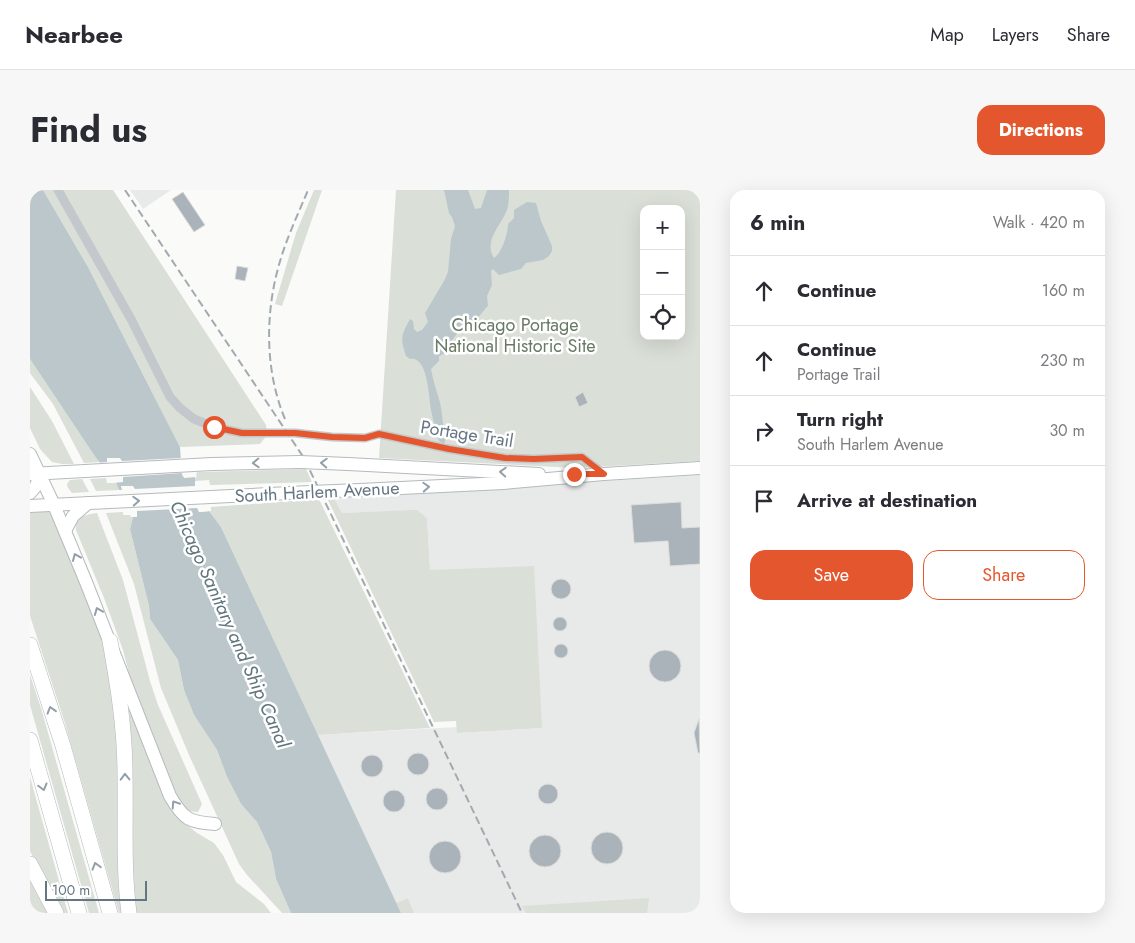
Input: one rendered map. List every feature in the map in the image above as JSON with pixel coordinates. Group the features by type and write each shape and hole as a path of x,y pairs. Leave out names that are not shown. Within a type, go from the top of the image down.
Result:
{"highway":[{"path":"110,641 122,718 125,774 124,865 129,913"},
{"path":"30,645 63,746 110,913"},
{"path":"30,740 79,913"},
{"path":"30,864 56,913"}],"main road":[{"path":"30,454 36,486 30,493"},
{"name":"South Harlem Avenue","path":"35,474 270,462 348,464 537,474 604,474"},
{"name":"South Harlem Avenue","path":"30,506 503,483 700,468"},
{"path":"35,474 54,505 65,531 170,796 177,809 185,818 196,823 216,824"},
{"path":"65,531 73,516 88,503"}],"street":[{"name":"Portage Trail","path":"58,190 131,319 170,397 194,419 214,427 242,433 295,433 365,438 379,434 449,449 505,458 582,457 604,474"}],"shaded area":[{"path":"130,190 171,190 143,209"},
{"path":"700,475 700,913 414,913 408,898 396,903 318,735 457,727 457,733 542,728 430,570 427,518 416,510 342,513 334,498"}],"green space":[{"path":"43,190 113,190 266,425 267,435 260,444 180,447 88,267"},
{"path":"314,190 322,190 282,306 275,304 296,233"},
{"name":"Chicago Portage National Historic Site","path":"396,190 700,190 700,461 577,468 379,458"},
{"path":"30,359 100,462 84,463 53,404 30,373"},
{"path":"30,387 52,421 74,464 52,462 40,449 30,428"},
{"path":"306,469 312,482 210,485 209,480 195,481 197,472"},
{"path":"106,478 107,483 116,483 120,490 96,491 90,479"},
{"path":"82,479 89,492 72,493 67,484 70,480"},
{"path":"327,498 334,498 342,513 417,510 427,518 430,570 534,566 542,728 457,733 456,721 434,722"},
{"path":"319,499 430,728 318,735 221,527 209,511 211,511 211,507"},
{"path":"51,511 97,625 118,715 124,913 119,913 64,720 30,616 30,513"},
{"path":"123,512 123,515 133,517 130,529 149,606 150,619 178,660 184,690 194,715 217,750 227,777 241,804 257,822 271,852 276,879 291,913 282,913 239,864 189,755 161,688 134,584 106,513"},
{"path":"97,513 123,580 158,705 202,804 198,812 188,811 173,794 131,681 123,650 104,598 76,530 79,519"},
{"path":"30,675 99,913 89,913 30,705"},
{"path":"133,709 182,821 214,843 223,855 236,882 264,904 271,913 135,913 132,875 132,755 129,710"},
{"path":"30,777 68,913 62,913 30,851"},
{"path":"30,878 50,913 30,913"},
{"path":"408,898 414,913 401,913 396,903"},
{"path":"649,898 647,913 526,913 522,906"}],"water":[{"name":"Chicago Sanitary and Ship Canal","path":"30,190 43,190 88,267 180,447 182,475 184,477 195,477 199,512 209,511 221,527 401,913 291,913 276,879 271,852 257,822 241,804 227,777 217,750 194,715 184,690 178,660 150,619 149,606 130,529 133,517 116,483 94,455 30,359"},
{"path":"444,190 468,190 475,209 481,208 487,190 509,190 507,210 492,239 491,251 494,258 500,252 508,224 514,218 514,210 527,202 536,203 541,221 552,246 552,251 543,260 526,263 521,269 499,275 493,269 491,271 492,285 487,296 488,306 474,323 458,333 448,350 439,356 439,361 431,369 441,409 446,438 444,444 439,441 424,370 416,360 406,356 402,341 403,333 410,319 413,321 414,329 417,332 422,330 428,322 425,313 448,272 451,239 455,226 449,213"}],"pier":[{"path":"181,453 183,453 185,475 195,474 197,477 184,478 182,473 123,477 123,482 113,483 96,463 107,462 107,458 120,458 122,461 181,458"},
{"path":"195,481 198,481 200,509 209,509 211,511 199,512 197,508 137,511 137,517 131,517 117,490 122,490 121,486 133,486 135,489 195,486"}],"building":[{"path":"183,192 205,225 194,232 172,199"},
{"path":"237,266 248,268 245,281 235,279"},
{"path":"583,392 588,403 579,407 575,397"},
{"path":"681,502 682,528 700,527 700,564 670,566 668,541 634,543 631,505"},
{"path":"561,579 568,582 571,589 568,596 561,599 554,596 551,589 554,582"},
{"path":"560,617 565,619 567,624 565,629 560,631 555,629 553,624 555,619"},
{"path":"561,644 566,646 568,651 566,656 561,658 556,656 554,651 556,646"},
{"path":"665,650 671,651 676,655 680,660 680,672 676,677 671,681 665,682 659,681 654,677 650,672 649,666 650,660 654,655 659,651"},
{"path":"699,719 700,753 698,753 694,733"},
{"path":"418,753 426,756 429,764 426,772 418,775 410,772 407,764 410,756"},
{"path":"372,755 380,758 383,766 380,774 372,777 364,774 361,766 364,758"},
{"path":"548,784 555,787 558,794 555,801 548,804 541,801 538,794 541,787"},
{"path":"437,788 445,791 448,799 445,807 437,810 429,807 426,799 429,791"},
{"path":"394,790 402,793 405,801 402,809 394,812 386,809 383,801 386,793"},
{"path":"607,832 613,833 618,837 622,842 622,854 618,859 613,863 607,864 601,863 596,859 592,854 591,848 592,842 596,837 601,833"},
{"path":"545,835 551,836 556,840 560,845 560,857 556,862 551,866 545,867 539,866 534,862 530,857 529,851 530,845 534,840 539,836"},
{"path":"445,841 451,842 456,846 460,851 460,863 456,868 451,872 445,873 439,872 434,868 430,863 429,857 430,851 434,846 439,842"}],"railway":[{"path":"125,190 304,458 522,913"},
{"path":"285,419 278,400 270,360 269,339 272,298 281,258 308,190"}],"route":[{"path":"214,427 242,433 295,433 332,437 365,438 379,434 449,449 505,458 582,457 604,474 574,474"}]}
